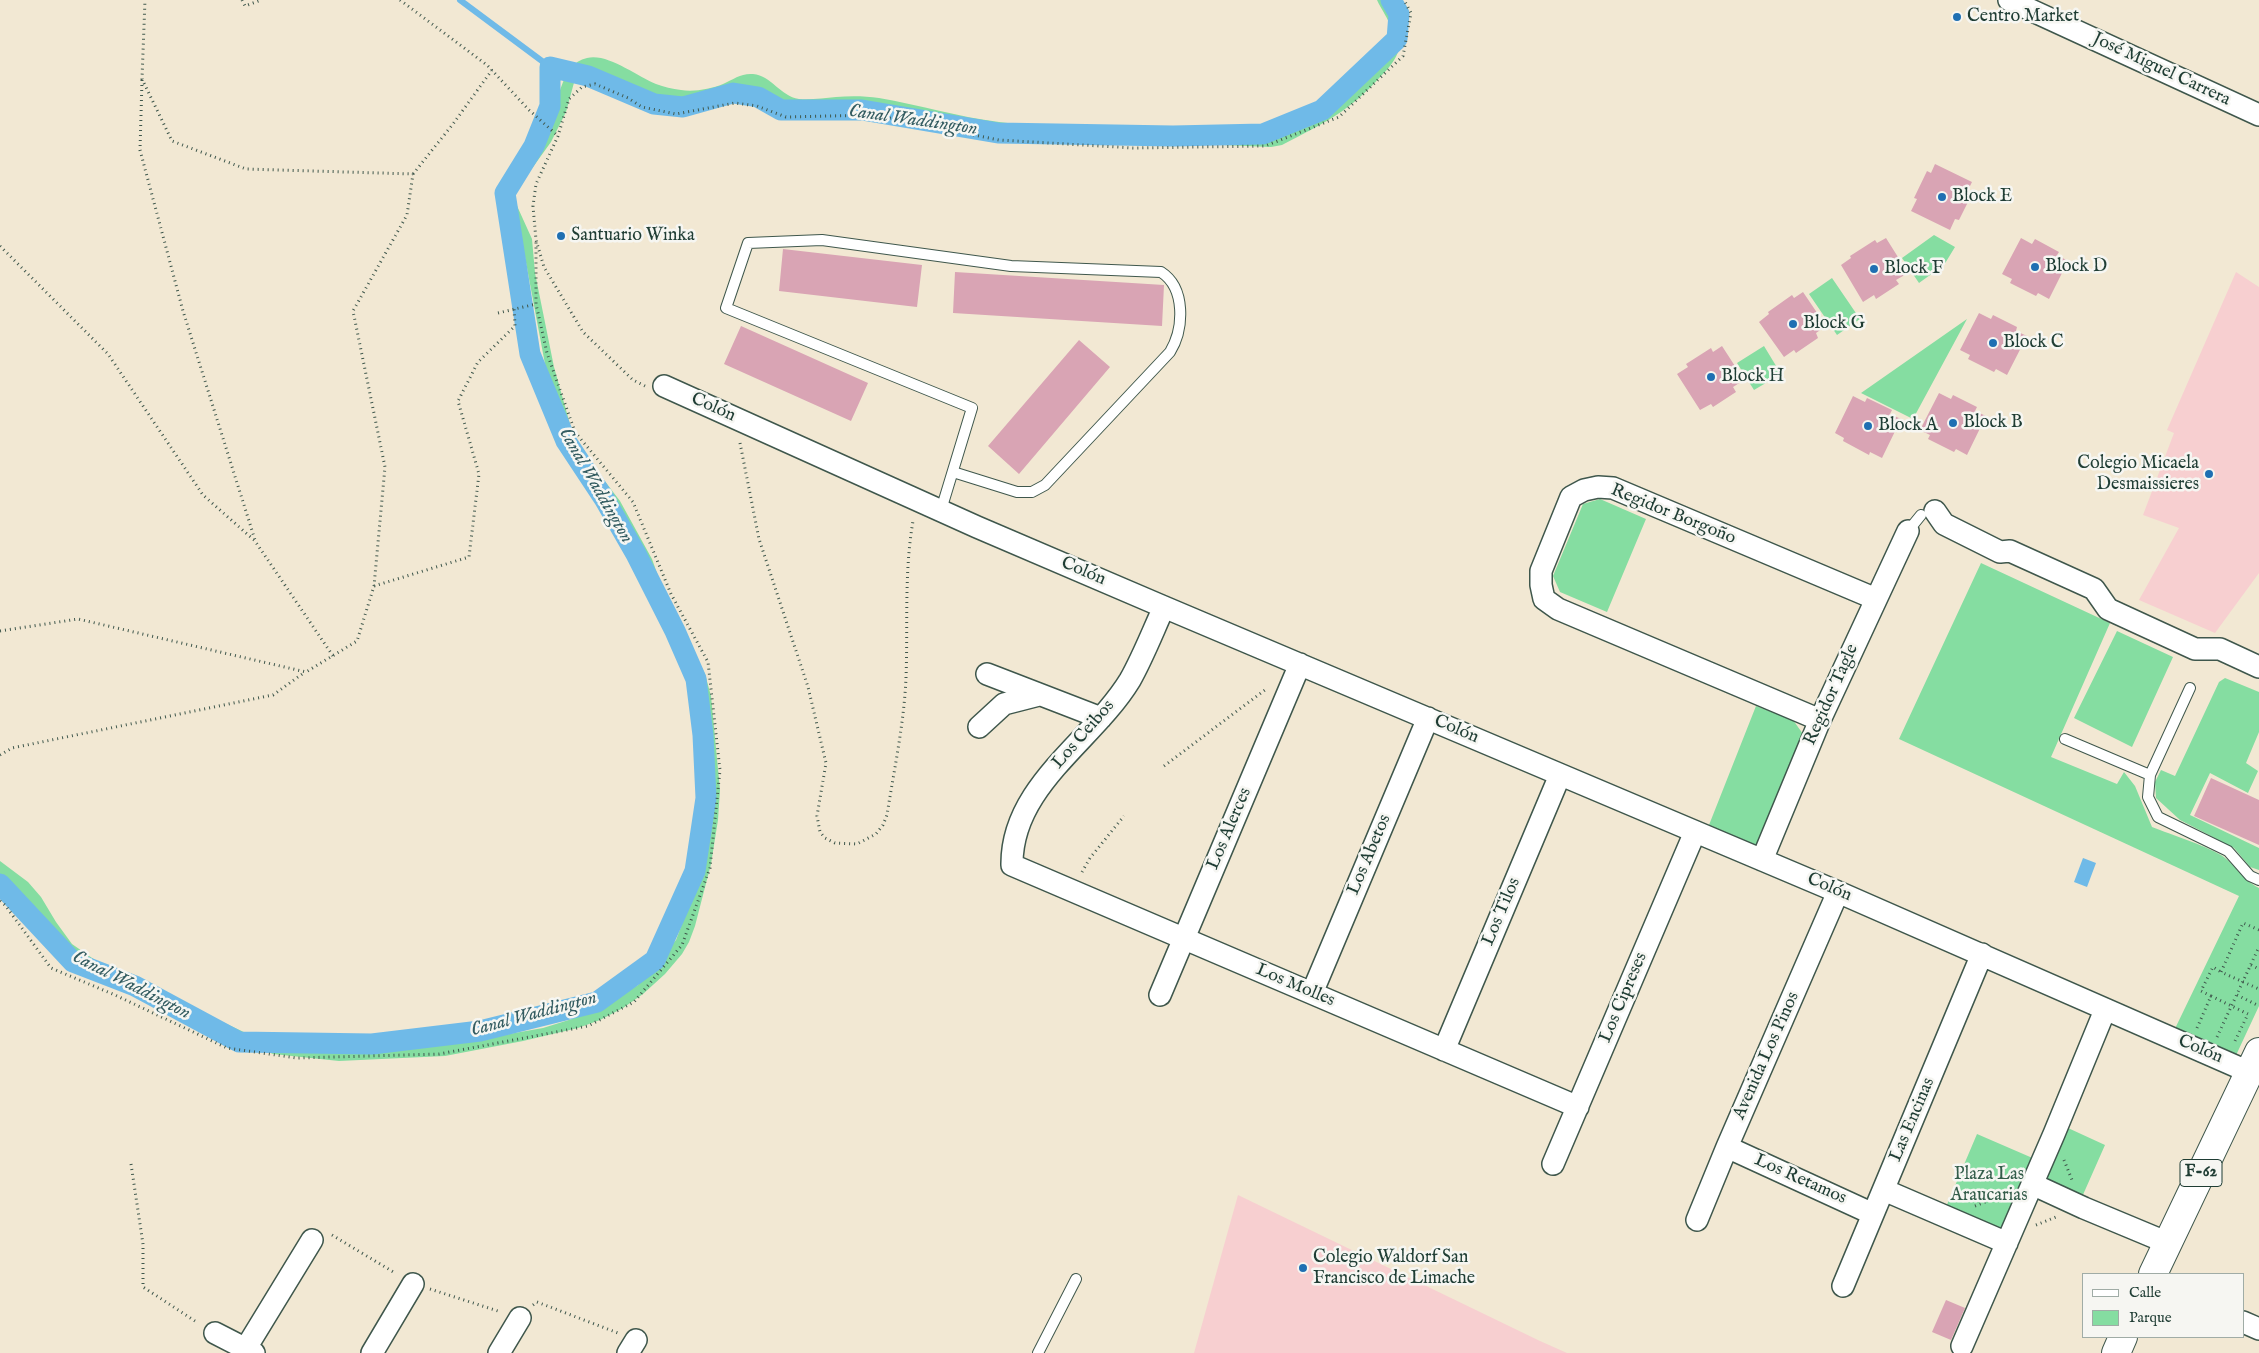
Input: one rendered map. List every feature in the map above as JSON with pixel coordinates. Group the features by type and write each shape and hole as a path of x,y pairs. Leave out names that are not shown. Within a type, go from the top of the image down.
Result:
{"main road":[{"name":"F-62","path":"2153,1273 2254,1062"},
{"path":"2116,1353 2124,1338"}],"street":[{"name":"José Miguel Carrera","path":"2009,0 2259,114"},
{"name":"Colón","path":"664,386 1164,608 1838,892 1982,954 2105,1010 2254,1062"},
{"name":"Regidor Borgoño","path":"1820,720 1558,609 1544,599 1541,571 1572,497 1584,490 1598,486 1613,488 1876,599"},
{"name":"Regidor Tagle","path":"1762,860 1820,720 1876,599 1921,519 1944,524 2000,552 2010,551 2094,589 2108,609 2195,649 2220,649 2259,667"},
{"name":"Los Ceibos","path":"1012,864 1012,847 1019,823 1030,802 1054,769 1101,718 1130,680 1164,608"},
{"name":"Los Alerces","path":"1160,995 1300,664"},
{"path":"987,674 1101,718"},
{"path":"979,727 1004,704 1039,695"},
{"name":"Los Abetos","path":"1312,993 1428,718"},
{"name":"Los Tilos","path":"1444,1050 1560,775"},
{"name":"Los Cipreses","path":"1553,1164 1695,832"},
{"name":"Los Molles","path":"1012,864 1578,1107"},
{"name":"Avenida Los Pinos","path":"1697,1220 1838,892"},
{"name":"Las Encinas","path":"1843,1286 1982,954"},
{"path":"1962,1346 2054,1134 2105,1010"},
{"name":"Los Retamos","path":"1727,1147 1873,1214"},
{"path":"2032,1184 2168,1243"},
{"path":"1884,1190 1946,1217 2009,1238"},
{"path":"215,1333 250,1351 312,1240"},
{"path":"372,1353 413,1284"},
{"path":"499,1353 520,1318"},
{"path":"2244,1322 2259,1328"}],"lane":[{"path":"941,510 972,408 726,308 748,243 822,240 1011,266 1162,272 1174,283 1179,294 1179,332 1170,352 1045,485 1032,492 1017,492 953,472"},
{"path":"2190,688 2150,775 2148,797 2158,817 2228,851 2250,876 2259,880"},
{"path":"2065,739 2150,775"},
{"path":"1038,1353 1076,1279"}],"path":[{"path":"145,0 140,150 183,311 255,540"},
{"path":"242,0 245,6 261,0"},
{"path":"400,0 492,70 528,110 558,136"},
{"path":"0,901 5,905 51,968 115,995 227,1048 297,1058 439,1054 588,1026 634,1002 682,945 710,868 720,770 708,662 671,594 633,502 575,432 547,353 536,304 536,240 533,206 536,184 558,136 569,100 582,87 595,84 628,98 642,107 676,114 735,102 757,106 786,117 875,116 999,140 1133,148 1265,146 1339,118 1403,56 1411,13 1404,0"},
{"path":"0,755 12,748 273,695 306,672 357,641 374,586 385,467 353,311 407,215 413,174 453,124 492,70"},
{"path":"142,80 172,141 246,169 413,174"},
{"path":"536,240 544,267 583,332 633,380 646,387 664,386"},
{"path":"0,246 108,354 203,495 255,540 332,656"},
{"path":"498,313 536,304"},
{"path":"374,586 469,556 479,474 458,401 478,362 515,326 514,308"},
{"path":"735,418 759,539 808,686 826,763 817,824 825,838 835,843 857,844 867,840 880,830 887,815 906,680 906,584 916,499"},
{"path":"0,631 78,619 306,672"},
{"path":"1164,766 1270,686"},
{"path":"1073,891 1090,858 1124,816"},
{"path":"2221,972 2243,923 2259,930"},
{"path":"2215,1043 2259,948"},
{"path":"2251,965 2259,970"},
{"path":"2230,1050 2248,1014 2201,991 2213,967 2259,989"},
{"path":"2237,995 2259,1006"},
{"path":"2196,1031 2211,996"},
{"path":"2009,1238 2084,1208 2054,1134"},
{"path":"131,1164 143,1244 143,1287 215,1333"},
{"path":"1946,1217 2032,1184"},
{"path":"312,1240 328,1232 413,1284 520,1318 537,1302 632,1346"}],"shaded area":[{"name":"Colegio Micaela Desmaissieres","path":"2236,272 2259,287 2259,573 2215,633 2139,600 2179,528 2143,515 2174,433 2167,430"},
{"name":"Colegio Waldorf San Francisco de Limache","path":"1238,1195 1540,1341 1567,1353 1194,1353"}],"green space":[{"path":"1377,0 1387,0 1398,26 1400,43 1396,57 1391,65 1347,108 1282,145 1271,147 1051,138 995,131 857,106 789,108 755,88 741,90 724,99 690,102 652,95 611,75 597,71 579,72 575,79 566,112 551,142 533,167 515,184 513,197 532,239 535,273 554,367 575,442 620,501 652,559 663,590 705,674 711,696 720,790 718,820 711,864 689,942 682,954 665,974 643,994 623,1008 600,1020 578,1028 445,1056 339,1061 273,1054 222,1034 98,977 81,967 51,942 31,902 0,876 0,861 28,882 41,897 72,944 105,967 263,1041 293,1048 341,1051 383,1046 458,1043 543,1028 605,1006 638,985 676,940 686,913 701,840 707,753 706,726 701,697 685,658 665,620 633,542 613,508 564,438 551,396 524,252 516,224 502,200 503,182 532,150 547,128 565,77 571,69 578,62 595,57 613,62 656,84 681,90 708,89 741,75 753,74 766,78 786,94 799,99 847,96 868,97 984,120 1023,125 1261,138 1271,137 1292,130 1315,118 1346,96 1381,63 1390,47 1392,38 1390,25"},
{"path":"1934,235 1955,247 1944,265 1919,283 1902,258"},
{"path":"1832,278 1860,319 1837,335 1809,294"},
{"path":"1967,319 1913,419 1861,393"},
{"path":"1764,346 1781,374 1754,390 1737,363"},
{"path":"1600,499 1646,519 1607,612 1560,592 1553,576 1583,504"},
{"path":"1981,563 2110,623 2051,757 2117,784 2124,772 2135,786 2152,827 2214,851 2259,888 2259,1006 2231,1066 2170,1039 2239,896 1899,739"},
{"path":"2117,631 2173,657 2132,747 2074,718"},
{"path":"2225,678 2259,692 2259,732 2246,763 2258,771 2248,793 2210,773 2190,815 2259,848 2259,870 2250,867 2234,848 2180,820 2156,798 2155,782 2161,770 2175,776 2219,682"},
{"path":"1756,706 1793,720 1803,734 1761,842 1755,845 1709,825"},
{"name":"Plaza Las Araucarias","path":"2068,1128 2105,1145 2082,1197 2027,1173 2002,1231 1946,1207 1977,1134 2051,1166"}],"water":[{"path":"2083,858 2096,863 2087,887 2074,882"}],"building":[{"name":"Block E","path":"1935,164 1972,182 1966,194 1971,196 1959,220 1955,219 1950,230 1911,211 1917,199 1914,198 1927,171 1931,173"},
{"name":"Block F","path":"1886,238 1908,273 1896,280 1899,284 1876,299 1874,295 1863,302 1841,265 1851,258 1850,256 1875,240 1877,243"},
{"name":"Block D","path":"2021,238 2032,244 2035,239 2059,252 2057,255 2068,261 2049,299 2038,293 2036,296 2010,283 2012,279 2002,274"},
{"path":"783,249 922,265 917,307 779,291"},
{"path":"955,272 1164,285 1162,326 953,313"},
{"name":"Block G","path":"1803,292 1826,326 1816,333 1818,338 1796,353 1794,350 1784,357 1759,322 1769,314 1768,312 1792,295 1794,298"},
{"name":"Block C","path":"1979,313 1991,319 1993,315 2017,327 2016,331 2027,336 2007,375 1996,369 1994,372 1968,359 1970,355 1960,350"},
{"path":"741,326 868,383 851,421 724,364"},
{"path":"1079,340 1110,367 1019,474 988,446"},
{"name":"Block H","path":"1722,346 1744,380 1733,387 1736,392 1713,407 1711,404 1700,410 1677,374 1688,367 1686,364 1711,348 1713,352"},
{"name":"Block B","path":"1939,393 1951,399 1953,395 1977,407 1975,411 1986,416 1967,455 1956,449 1954,452 1928,439 1930,435 1920,430"},
{"name":"Block A","path":"1853,396 1865,402 1867,398 1892,410 1890,414 1901,419 1882,458 1870,452 1869,455 1843,441 1844,438 1835,433"},
{"path":"2211,778 2259,800 2259,845 2194,816"},
{"path":"1946,1300 1965,1308 1951,1340 1932,1332"}],"waterway":[{"path":"460,0 550,67"},
{"name":"Canal Waddington","path":"0,884 73,962 135,986 239,1042 372,1044 480,1031 597,1002 655,960 695,871 706,798 703,735 696,679 675,631 636,554 605,500 566,441 530,354 505,193 534,146 550,106 550,67 588,76 654,104 683,107 733,93 758,97 781,110 862,110 998,133 1173,136 1263,134 1322,110 1397,39 1399,14 1391,0"}],"place":[{"name":"Centro Market","path":"1957,17"},
{"name":"Block E","path":"1942,197"},
{"name":"Santuario Winka","path":"561,236"},
{"name":"Block D","path":"2035,267"},
{"name":"Block F","path":"1874,269"},
{"name":"Block G","path":"1793,324"},
{"name":"Block C","path":"1993,343"},
{"name":"Block H","path":"1711,377"},
{"name":"Block B","path":"1953,423"},
{"name":"Block A","path":"1868,426"},
{"name":"Colegio Micaela Desmaissieres","path":"2209,474"},
{"name":"Colegio Waldorf San Francisco de Limache","path":"1303,1268"}]}
